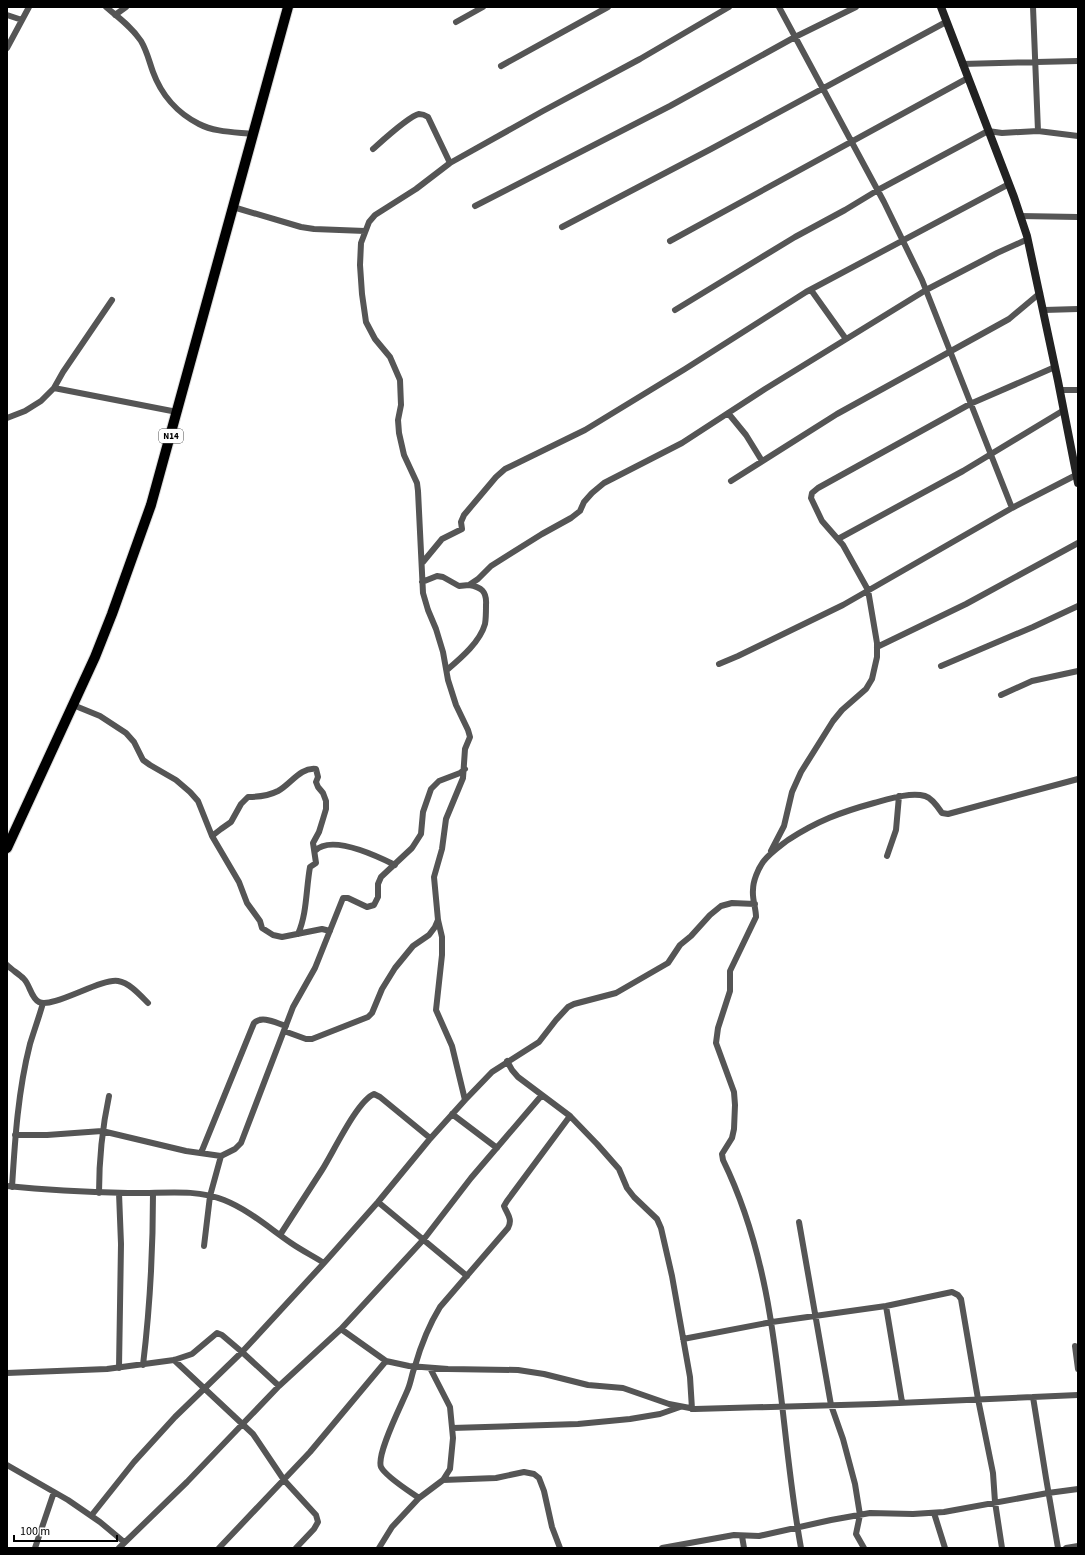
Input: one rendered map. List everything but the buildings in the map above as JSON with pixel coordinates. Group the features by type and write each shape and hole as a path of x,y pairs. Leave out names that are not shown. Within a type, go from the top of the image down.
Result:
{"main road":[{"name":"N14","path":"7,848 95,656 133,559 153,498 288,7"},
{"path":"941,7 1009,184 1028,239 1044,310 1077,477"}],"street":[{"path":"7,48 29,7"},
{"path":"106,7 128,25 140,40 148,54 159,87 170,102 181,112 199,124 220,130 253,134"},
{"path":"115,15 126,7"},
{"path":"456,22 483,7"},
{"path":"501,66 608,7"},
{"path":"465,1100 452,1046 436,1010 442,955 442,937 438,920 434,876 442,849 446,820 460,788 465,769 465,750 470,737 454,699 436,629 428,610 422,582 423,562 417,484 404,455 399,432 398,420 401,405 400,380 390,357 375,339 366,322 360,265 362,243 369,222 375,215 416,189 450,163 640,59 729,7"},
{"path":"779,7 878,190 903,240 926,290 1012,508"},
{"path":"475,206 670,106 795,37 856,7"},
{"path":"1033,7 1038,131"},
{"path":"7,15 22,20"},
{"path":"562,227 711,150 946,22"},
{"path":"962,64 1078,61"},
{"path":"670,240 968,78"},
{"path":"373,149 410,119 418,114 424,114 428,117 450,163"},
{"path":"675,310 795,237 878,190 988,131 1002,133 1038,131 1078,136"},
{"path":"423,562 442,538 462,529 461,522 464,515 496,477 505,469 592,426 811,290 1009,184"},
{"path":"233,207 301,227 365,231"},
{"path":"1020,216 1078,218"},
{"path":"422,582 437,576 443,577 451,583 459,586 469,584 478,579 491,566 542,534 571,518 580,511 584,502 592,493 604,483 682,443 926,290 997,253 1028,239"},
{"path":"811,290 846,339"},
{"path":"731,481 837,414 1009,319 1040,293"},
{"path":"7,418 25,411 41,401 54,388 63,372 112,300"},
{"path":"1044,310 1078,310"},
{"path":"770,854 784,826 792,792 801,772 833,721 842,710 866,689 872,679 877,657 877,647 868,590 843,545 822,521 811,498 812,493 818,488 881,452 970,404 1055,367"},
{"path":"54,388 177,412"},
{"path":"1060,390 1078,390"},
{"path":"838,539 963,471 1064,410"},
{"path":"728,413 746,435 762,460"},
{"path":"719,664 843,605 1012,508 1077,477"},
{"path":"877,647 966,604 1078,543"},
{"path":"447,670 479,636 485,624 487,600 484,592 478,587 469,584"},
{"path":"941,666 1078,606"},
{"path":"1001,695 1032,681 1078,671"},
{"path":"73,705 100,716 126,733 134,742 143,760 176,780 198,801 212,836 239,882 247,903 260,921 262,928 273,935 282,937 322,929 330,931"},
{"path":"212,836 232,822 241,804 248,797 256,797 278,791 300,774 310,769 316,769 318,777 316,782 326,801 319,832 313,843 316,863 310,868 306,887 303,923 298,934"},
{"path":"15,1135 46,1135 102,1131 186,1151 221,1156 235,1149 241,1143 293,1007 315,968 343,898 348,898 367,907 374,905 378,897 378,884 381,877 412,848 421,834 423,812 431,789 439,781 460,773 465,769"},
{"path":"801,1548 790,1471 784,1407 766,1287 753,1236 743,1206 723,1160 722,1154 732,1138 735,1105 734,1092 716,1043 720,1022 730,991 730,971 756,917 753,890 756,876 762,863 770,854 805,829 821,820 899,796 925,796 930,799 942,813 948,814 1078,779"},
{"path":"887,856 896,830 899,796"},
{"path":"315,851 319,847 333,845 352,846 395,865"},
{"path":"91,1516 134,1462 175,1417 242,1352 324,1263 378,1202 430,1138 492,1072 506,1061 539,1042 568,1007 616,993 668,963 680,945 721,906 732,903 755,904"},
{"path":"201,1153 254,1023 257,1020 262,1019 285,1028 306,1039 312,1039 368,1017 372,1013 382,989 395,968 413,946 429,935 438,920"},
{"path":"7,965 24,980 38,1001 43,1003 54,1002 107,982 117,981 126,984 148,1003"},
{"path":"43,1003 30,1045 25,1070 9,1186 99,1193 179,1192 210,1196 224,1200 244,1210 324,1263"},
{"path":"506,1061 518,1077 570,1116 610,1157 619,1169 631,1193 657,1219 661,1228 672,1276 690,1377 692,1408"},
{"path":"280,1235 356,1114 369,1096 374,1094 380,1096 430,1138"},
{"path":"119,1548 187,1482 279,1386 341,1329 424,1239 471,1178 542,1095"},
{"path":"99,1193 99,1160 102,1131 109,1096"},
{"path":"452,1114 497,1148"},
{"path":"419,1498 387,1474 382,1468 380,1461 384,1444 409,1388 414,1367 432,1320 440,1306 458,1284 467,1276 508,1228 511,1223 504,1206 507,1200 570,1116"},
{"path":"204,1246 210,1196 221,1156"},
{"path":"119,1193 121,1244 119,1368"},
{"path":"143,1365 151,1293 153,1193"},
{"path":"378,1202 467,1276"},
{"path":"799,1222 831,1405 843,1439 855,1484 860,1515 856,1534 864,1548"},
{"path":"683,1339 772,1322 886,1306 952,1292 958,1295 961,1299 978,1399 993,1473 1002,1548"},
{"path":"886,1306 902,1402"},
{"path":"341,1329 386,1361 414,1367 518,1370 544,1374 588,1385 624,1388 669,1404 692,1408 784,1407 1078,1395"},
{"path":"7,1373 119,1368 174,1360 192,1354 218,1333 242,1352 279,1386"},
{"path":"1075,1346 1078,1369"},
{"path":"174,1360 253,1434 284,1480 316,1515 318,1522 314,1529 296,1548"},
{"path":"219,1548 310,1452 386,1361"},
{"path":"380,1548 392,1527 419,1498 444,1480 450,1469 453,1438 450,1407 430,1368"},
{"path":"1033,1397 1058,1548"},
{"path":"452,1428 578,1424 630,1419 660,1414 681,1406"},
{"path":"7,1464 68,1500 124,1542"},
{"path":"444,1480 496,1478 524,1472 534,1474 539,1478 544,1491 552,1527 560,1548"},
{"path":"662,1548 734,1536 759,1536 797,1526 870,1513 934,1513 1048,1493 1078,1490"},
{"path":"35,1548 54,1492"},
{"path":"934,1513 945,1548"},
{"path":"742,1536 744,1548"},
{"path":"1066,1548 1078,1546"}]}
